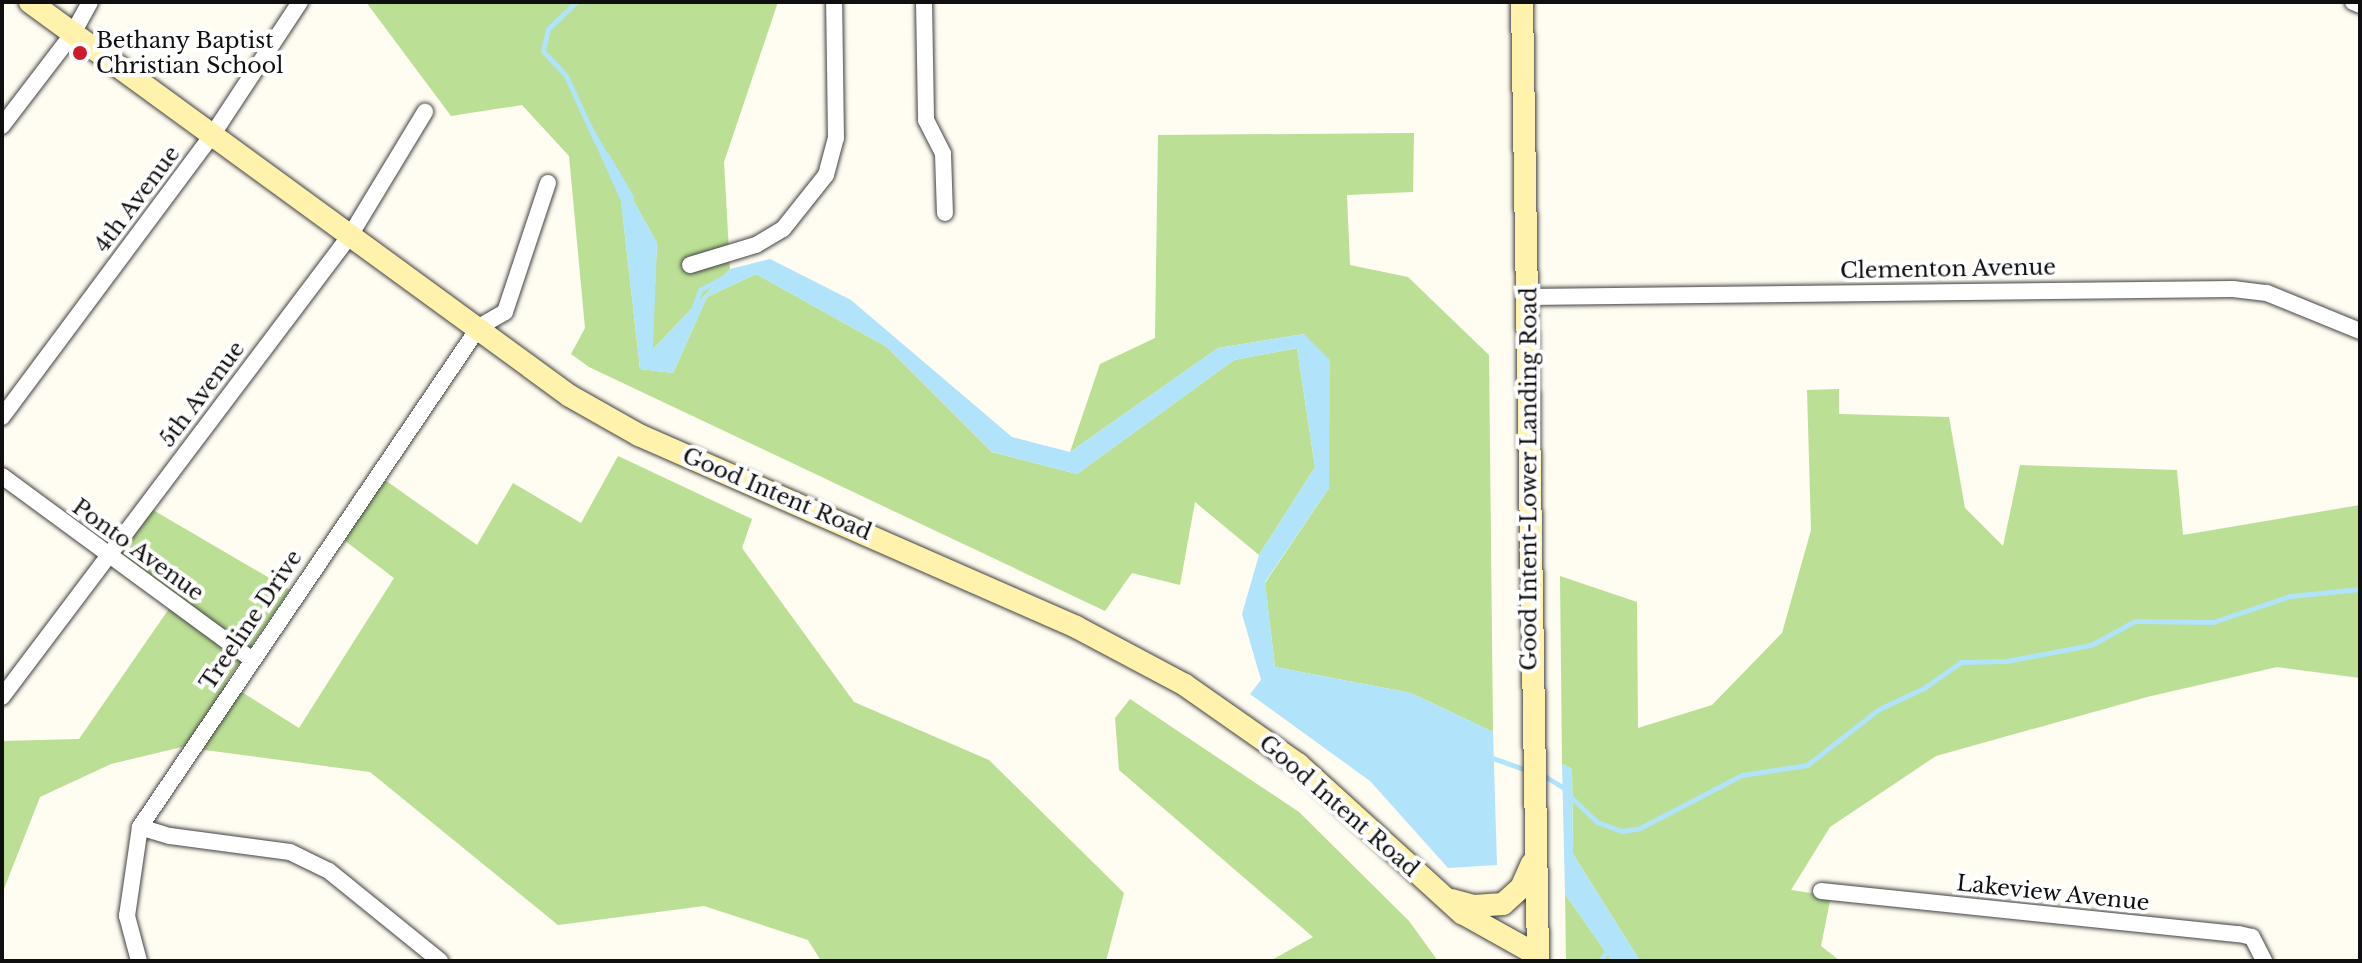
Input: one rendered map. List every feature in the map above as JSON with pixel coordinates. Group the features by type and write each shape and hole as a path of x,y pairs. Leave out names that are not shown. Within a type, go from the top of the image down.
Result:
{"street":[{"name":"Good Intent Road","path":"30,2 479,327 547,380 639,435 938,563 1104,641 1185,685 1298,764 1441,896 1487,930 1538,958"},
{"path":"2,126 73,33 90,2"},
{"name":"4th Avenue","path":"2,417 213,134 300,2"},
{"path":"690,265 756,245 783,229 826,175 836,138 834,2"},
{"path":"924,2 926,120 943,154 945,213"},
{"name":"Good Intent-Lower Landing Road","path":"1522,2 1528,297 1531,744 1538,958"},
{"path":"2353,2 2360,5"},
{"name":"5th Avenue","path":"2,697 351,234 425,112"},
{"name":"Treeline Drive","path":"139,961 127,916 140,827 250,658 479,327 505,312 548,183"},
{"name":"Clementon Avenue","path":"1528,297 2233,289 2267,293 2360,331"},
{"name":"Ponto Avenue","path":"2,476 250,658"},
{"path":"140,827 170,836 290,852 329,871 440,961"},
{"path":"1441,896 1474,906 1503,904 1521,888 1535,854"},
{"name":"Lakeview Avenue","path":"1821,891 2239,934 2260,946 2264,961"}],"green space":[{"path":"366,2 778,2 724,162 730,269 652,350 657,243 572,91 621,200 640,369 673,373 707,297 756,274 887,347 992,452 1077,474 1234,360 1297,348 1315,467 1259,555 1195,502 1180,585 1132,573 1105,611 589,367 571,354 585,328 569,156 522,105 451,116"},
{"path":"1414,133 1413,192 1347,195 1350,265 1408,277 1489,355 1493,732 1411,693 1275,667 1265,583 1329,488 1304,334 1218,348 1070,452 1100,364 1155,338 1158,135"},
{"path":"1839,389 1839,414 1949,417 1965,508 2003,546 2020,465 2177,470 2183,535 2360,505 2360,678 2277,667 2147,697 1936,756 1830,827 1791,890 1831,896 1821,946 1840,961 1640,961 1573,854 1572,769 1562,764 1560,576 1637,602 1638,728 1712,705 1782,633 1811,530 1807,390"},
{"path":"618,456 752,519 742,548 854,702 989,760 1124,893 1106,961 821,961 808,940 704,906 558,925 370,772 182,747 111,764 40,797 2,894 2,741 79,739 175,600 109,549 141,503 290,590 226,682 299,728 394,578 332,531 375,473 477,545 513,483 581,523"},
{"path":"1130,699 1299,812 1409,921 1438,961 1270,961 1313,937 1119,770 1115,718"},
{"path":"1565,894 1612,961 1566,961"}],"water":[{"path":"565,77 657,243 653,349 730,269 770,259 851,300 1012,437 1070,452 1218,348 1304,334 1330,360 1329,488 1265,582 1275,667 1411,693 1493,732 1497,865 1448,868 1370,781 1250,694 1261,680 1242,614 1259,555 1315,467 1297,348 1234,360 1077,474 992,452 887,347 756,274 707,297 673,373 640,369 621,201"},
{"path":"1562,764 1572,769 1573,854 1640,961 1612,961 1565,894"}],"waterway":[{"path":"576,2 548,29 543,51 566,76 597,143"},
{"path":"606,154 631,197"},
{"path":"691,315 700,290 724,277"},
{"path":"1570,796 1597,822 1622,831 1640,828 1742,775 1807,765 1879,709 1924,688 1961,662 2006,661 2091,645 2135,621 2213,622 2290,596 2360,589"},
{"path":"1490,757 1529,771"},
{"path":"1543,775 1564,788"},
{"path":"1600,961 1610,947"}],"place":[{"name":"Bethany Baptist Christian School","path":"80,53"}]}
